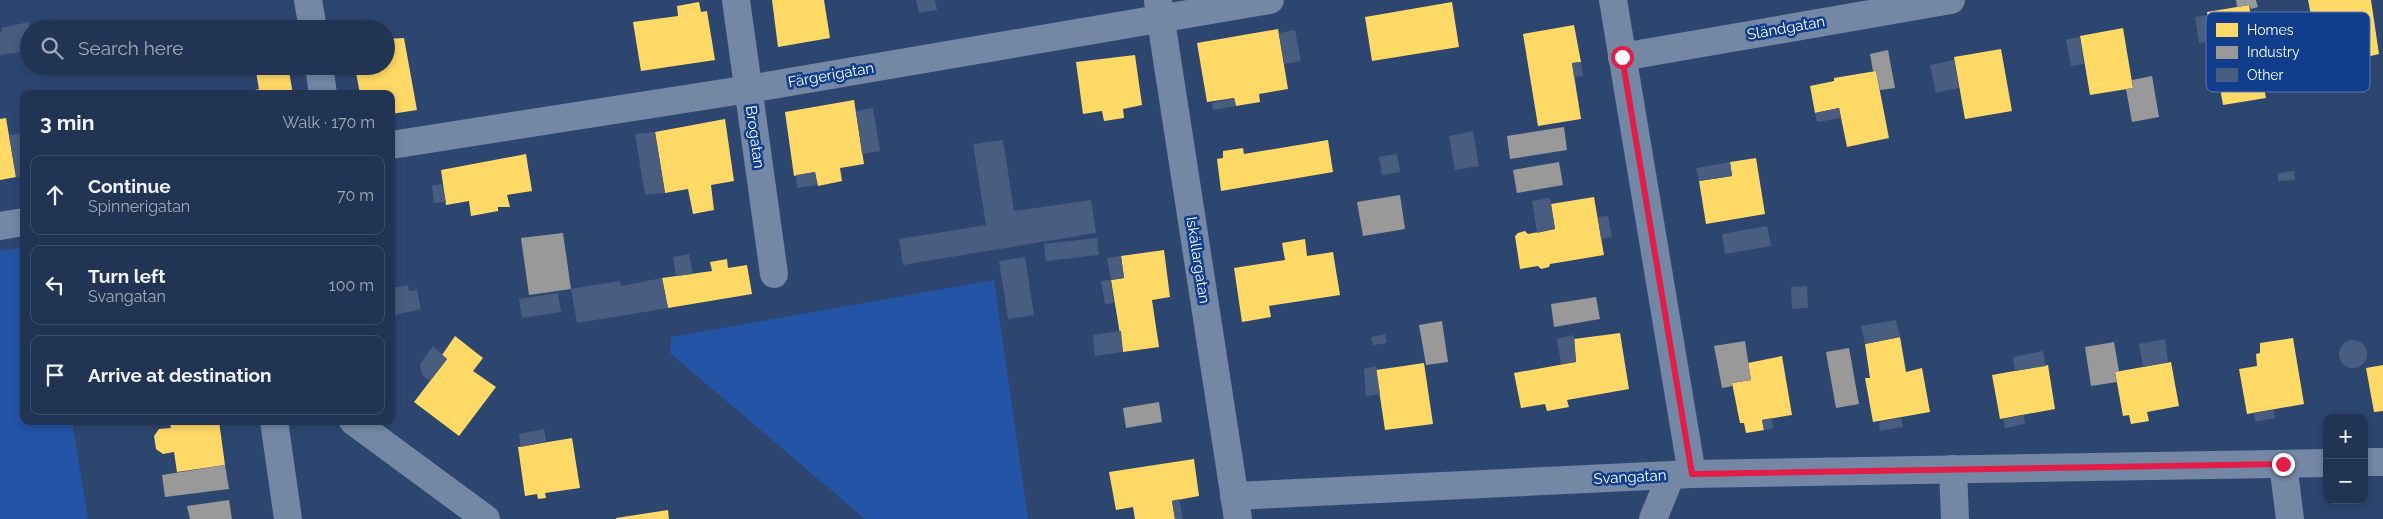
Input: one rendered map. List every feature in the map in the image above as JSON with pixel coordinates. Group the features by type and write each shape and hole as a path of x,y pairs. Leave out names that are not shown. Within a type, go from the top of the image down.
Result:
{"street":[{"path":"308,0 311,20"},
{"name":"Brogatan","path":"736,0 774,274"},
{"name":"Färgerigatan","path":"395,144 749,90 1159,9 1270,0"},
{"path":"1612,0 1622,57 1681,474 1653,519"},
{"name":"Sländgatan","path":"1622,57 1950,0"},
{"name":"Iskällargatan","path":"1159,9 1236,507"},
{"path":"321,75 323,90"},
{"path":"0,226 20,223"},
{"path":"275,425 288,519"},
{"path":"358,425 486,519"},
{"path":"2368,462 2383,462"},
{"name":"Svangatan","path":"1236,507 1681,474 2323,463"},
{"path":"2283,464 2290,519"},
{"path":"1953,469 1955,519"}],"shaded area":[{"path":"20,248 20,425 73,425 88,519 0,519 0,251"},
{"path":"994,280 1028,519 865,519 670,353 671,337"}],"building: Homes":[{"path":"772,0 824,0 830,38 778,47"},
{"path":"2308,0 2371,0 2379,54 2370,56 2370,12 2310,12"},
{"path":"699,2 701,12 707,11 715,60 641,71 633,22 678,16 677,6"},
{"path":"1452,2 1459,47 1372,61 1365,17"},
{"path":"2249,5 2250,12 2207,12"},
{"path":"1574,25 1581,62 1572,63 1581,119 1538,126 1523,34"},
{"path":"2123,28 2133,88 2090,95 2080,36"},
{"path":"1278,29 1288,89 1259,94 1260,102 1236,106 1234,98 1207,102 1197,43"},
{"path":"395,38 404,38 417,110 395,113 395,90 359,90 356,75 395,75"},
{"path":"2001,49 2012,111 1965,119 1954,57"},
{"path":"1135,55 1142,105 1123,109 1124,118 1104,121 1102,111 1083,114 1076,62"},
{"path":"1876,71 1889,138 1847,147 1839,108 1815,113 1810,86 1834,81 1834,78"},
{"path":"257,75 290,75 292,90 255,90 259,89"},
{"path":"2221,92 2265,92 2266,98 2223,105"},
{"path":"854,100 864,164 840,168 842,181 818,186 815,172 794,176 785,112"},
{"path":"6,118 16,177 0,180 0,119"},
{"path":"725,119 734,181 711,185 714,210 693,214 688,189 665,193 655,132"},
{"path":"1328,140 1333,172 1221,191 1217,159 1223,158 1223,151 1243,148 1244,154"},
{"path":"526,154 532,191 507,195 510,207 498,207 498,211 471,216 469,201 446,205 441,170"},
{"path":"1756,158 1765,214 1706,224 1699,181 1732,176 1730,162"},
{"path":"1594,197 1604,255 1550,264 1549,267 1541,269 1538,266 1520,269 1515,236 1518,233 1525,231 1528,234 1555,229 1551,204"},
{"path":"1305,239 1307,256 1333,252 1340,295 1269,306 1271,317 1242,322 1234,268 1285,260 1282,243"},
{"path":"1164,250 1170,297 1152,300 1159,347 1123,352 1111,280 1124,278 1121,256"},
{"path":"727,259 728,268 747,265 752,294 668,308 662,278 712,271 710,262"},
{"path":"1620,333 1629,389 1567,400 1569,407 1547,411 1545,404 1521,408 1514,373 1576,362 1574,339"},
{"path":"455,336 483,358 473,371 496,387 459,436 414,402 447,359 442,355"},
{"path":"1900,337 1906,372 1922,368 1930,412 1873,422 1865,378 1870,378 1865,344"},
{"path":"2293,338 2304,404 2247,414 2239,369 2257,366 2256,354 2260,353 2260,343"},
{"path":"1782,356 1792,415 1762,420 1764,430 1746,433 1744,423 1740,423 1732,383 1751,380 1748,363"},
{"path":"2171,362 2179,406 2147,412 2149,421 2131,424 2129,415 2123,416 2115,372"},
{"path":"1424,363 1433,424 1385,430 1376,370"},
{"path":"2048,365 2055,409 2000,419 1992,375"},
{"path":"2383,365 2383,411 2374,412 2366,368"},
{"path":"170,425 220,425 225,465 177,472 174,452 163,454 156,449 154,436 159,429 171,428"},
{"path":"572,438 580,488 545,493 546,498 538,499 537,494 525,496 518,447"},
{"path":"1194,459 1199,496 1172,501 1175,519 1135,519 1133,507 1116,510 1109,472"},
{"path":"668,510 669,519 616,519 616,518"}],"building: Industry":[{"path":"2236,0 2256,0 2258,7 2251,9 2249,5 2237,7"},
{"path":"1888,50 1895,88 1880,90 1876,71 1873,71 1870,54"},
{"path":"2152,76 2159,117 2132,122 2126,89 2133,88 2132,80"},
{"path":"1564,127 1567,150 1510,159 1507,136"},
{"path":"1559,162 1563,185 1517,193 1513,170"},
{"path":"1400,195 1405,229 1363,236 1357,202"},
{"path":"563,233 571,289 529,295 521,238"},
{"path":"1596,297 1600,319 1554,327 1551,304"},
{"path":"1442,321 1448,362 1426,365 1419,325"},
{"path":"1745,341 1751,380 1732,383 1733,386 1722,388 1714,346"},
{"path":"2114,342 2119,371 2115,372 2117,382 2091,386 2085,347"},
{"path":"1849,348 1859,404 1836,408 1826,352"},
{"path":"1159,402 1162,422 1126,428 1123,408"},
{"path":"225,465 229,489 165,497 162,475"},
{"path":"229,500 232,519 190,519 187,506"}],"building: Other":[{"path":"916,0 935,0 937,10 919,13"},
{"path":"2206,15 2206,42 2199,43 2195,17"},
{"path":"20,24 20,52 0,55 1,28"},
{"path":"1295,30 1301,61 1284,64 1279,33"},
{"path":"2080,37 2084,64 2071,66 2066,39"},
{"path":"1954,60 1959,88 1936,93 1930,65"},
{"path":"1581,62 1583,76 1574,77 1572,63"},
{"path":"1234,98 1236,106 1213,110 1212,103"},
{"path":"873,108 880,151 862,154 856,111"},
{"path":"1839,108 1841,118 1817,122 1815,113"},
{"path":"1473,131 1479,166 1455,170 1449,136"},
{"path":"655,132 665,193 645,195 635,134"},
{"path":"20,134 20,176 16,177 9,135"},
{"path":"1003,140 1014,211 1091,200 1096,233 903,265 899,239 986,225 973,144"},
{"path":"1397,154 1400,172 1382,175 1379,157"},
{"path":"1730,162 1732,176 1699,181 1696,168"},
{"path":"2294,171 2295,180 2278,181 2278,173"},
{"path":"815,172 817,185 797,188 796,175"},
{"path":"442,184 446,202 434,203 432,186"},
{"path":"1550,198 1555,229 1537,233 1532,201"},
{"path":"1608,216 1612,237 1601,239 1598,217"},
{"path":"1767,226 1771,246 1725,254 1722,234"},
{"path":"1097,238 1099,255 1046,261 1044,244"},
{"path":"689,254 693,274 676,276 673,257"},
{"path":"1121,256 1124,278 1111,280 1107,258"},
{"path":"1025,257 1034,315 1008,319 999,261"},
{"path":"662,278 668,308 577,323 571,289 620,281 621,286"},
{"path":"1111,280 1114,303 1105,304 1101,281"},
{"path":"408,285 409,291 417,290 421,309 395,315 395,287"},
{"path":"1807,286 1808,308 1792,309 1791,287"},
{"path":"558,293 561,312 522,318 519,299"},
{"path":"1896,320 1900,337 1865,344 1861,326"},
{"path":"1121,331 1123,352 1095,356 1093,335"},
{"path":"1385,334 1387,343 1373,345 1371,337"},
{"path":"1574,335 1576,362 1561,364 1557,339"},
{"path":"2165,339 2168,362 2143,367 2139,344"},
{"path":"2353,340 2363,344 2367,354 2363,364 2353,368 2343,364 2339,354 2343,344"},
{"path":"433,346 447,359 430,381 422,375 420,364"},
{"path":"2043,351 2046,366 2015,371 2013,357"},
{"path":"1376,366 1380,394 1366,396 1364,369"},
{"path":"2273,410 2275,418 2255,422 2254,413"},
{"path":"2024,415 2025,424 2005,428 2003,419"},
{"path":"1772,418 1773,428 1764,430 1762,420"},
{"path":"1901,418 1903,427 1880,431 1879,422"},
{"path":"544,429 546,442 521,447 519,434"},
{"path":"1179,499 1183,519 1175,519 1172,501"}],"route":[{"path":"1622,57 1692,474 2283,464"}]}
